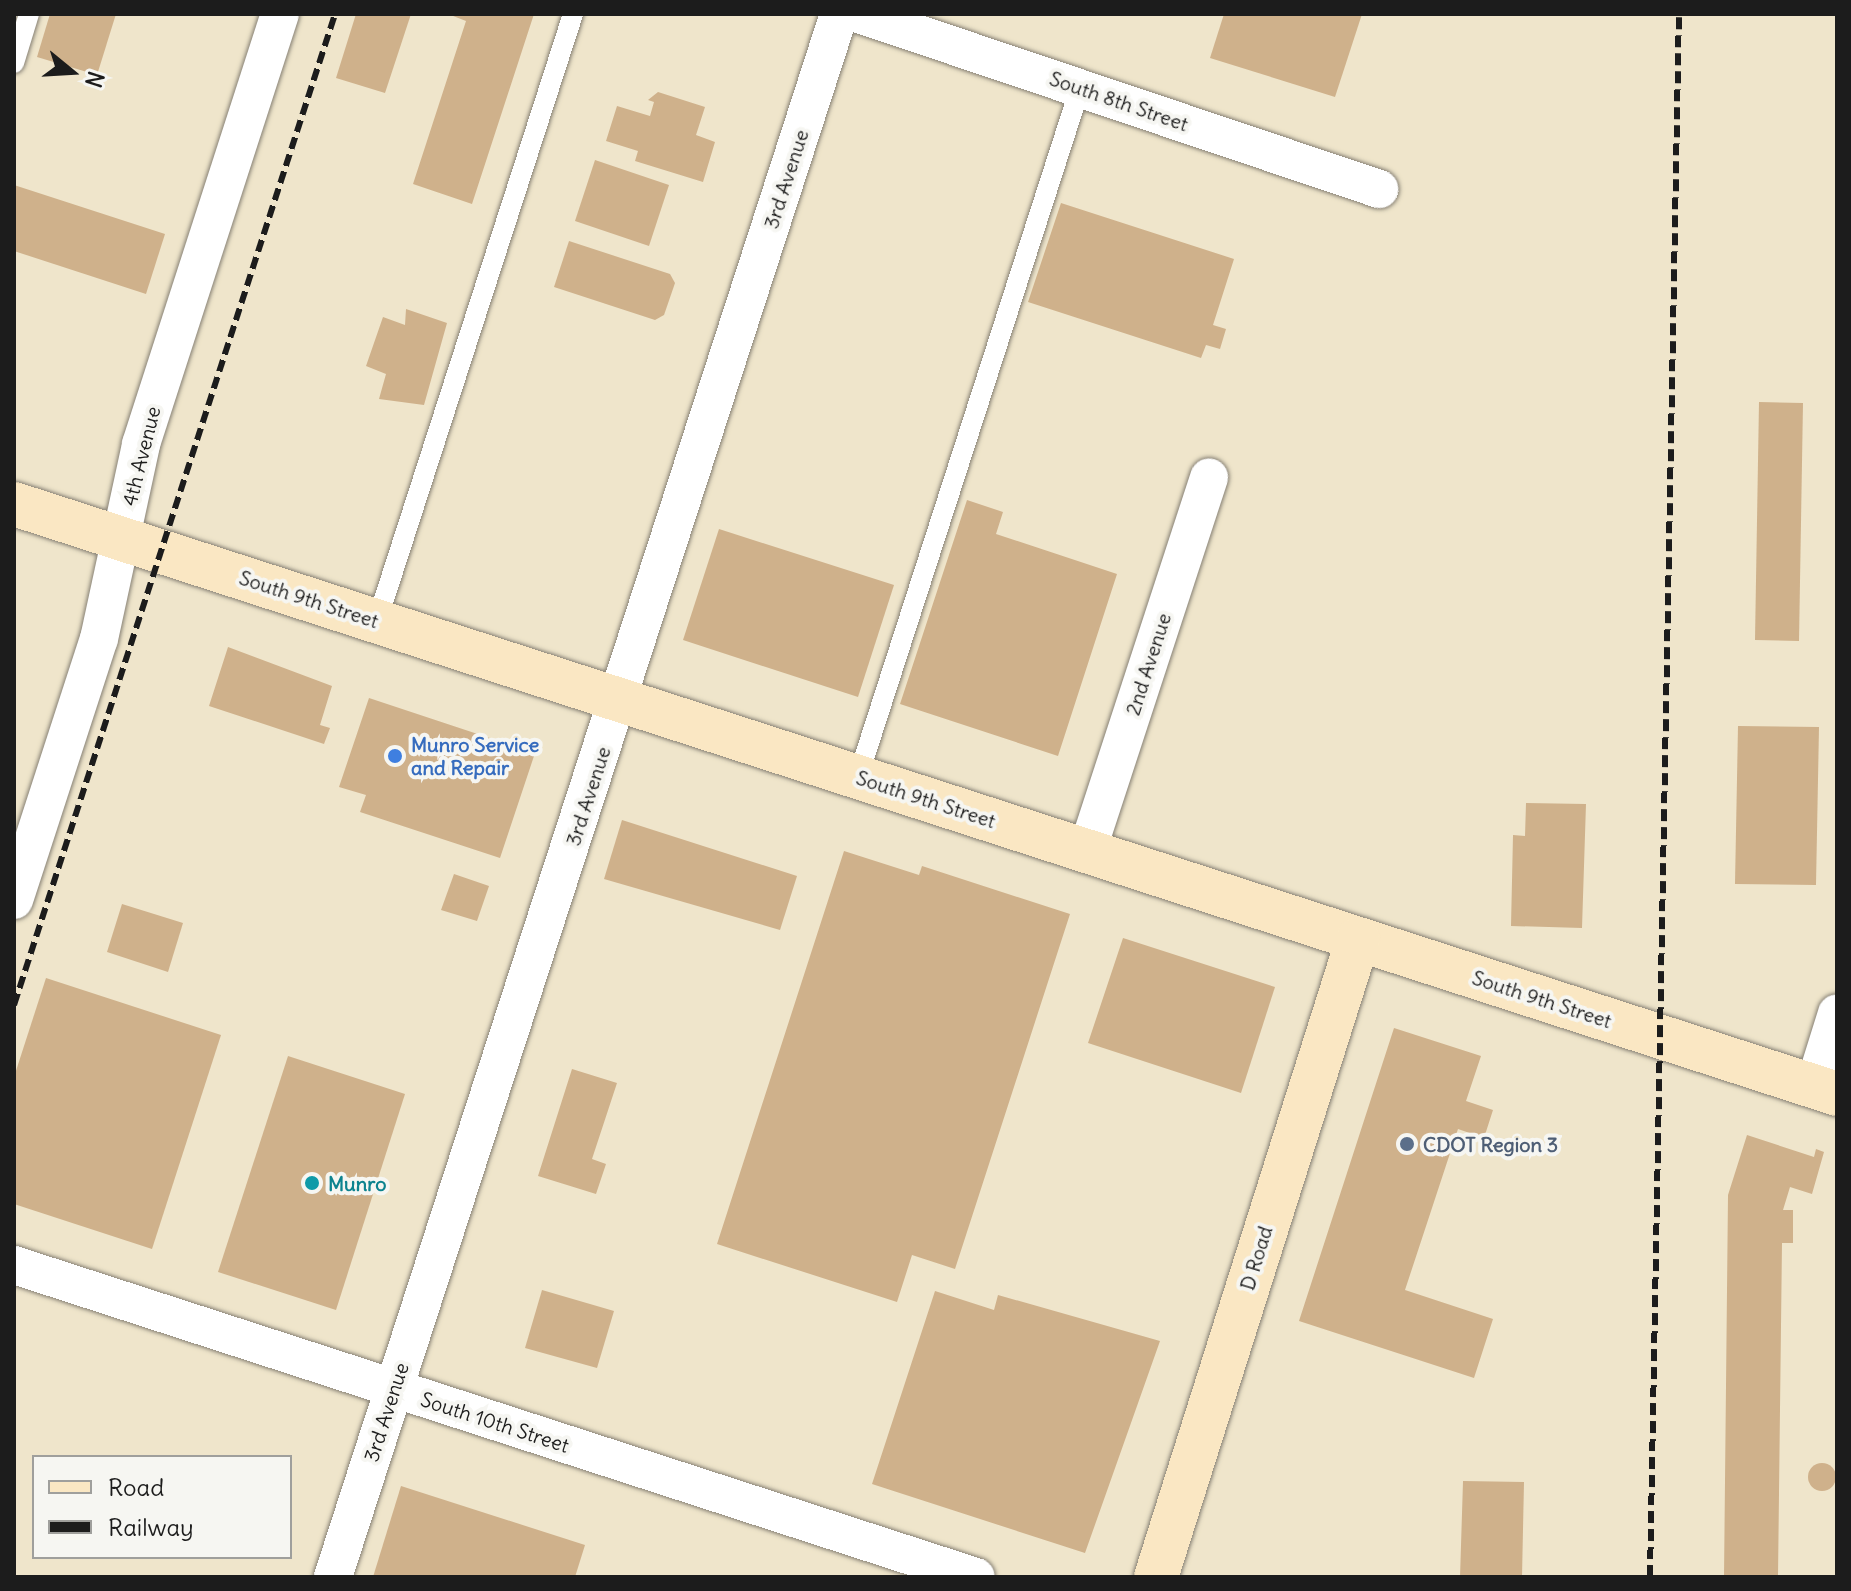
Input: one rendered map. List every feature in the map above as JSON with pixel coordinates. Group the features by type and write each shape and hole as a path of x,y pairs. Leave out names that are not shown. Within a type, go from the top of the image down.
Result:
{"street":[{"name":"4th Avenue","path":"14,900 99,639 141,444 280,14"},
{"name":"3rd Avenue","path":"333,1577 839,14"},
{"name":"South 8th Street","path":"859,14 1379,189"},
{"name":"2nd Avenue","path":"1087,851 1209,477"},
{"name":"South 9th Street","path":"14,504 1825,1091"},
{"name":"D Road","path":"1156,1577 1358,939"},
{"path":"1825,1091 1837,1013"},
{"name":"South 10th Street","path":"14,1265 976,1577"}],"lane":[{"path":"14,63 29,14"},
{"path":"377,621 573,14"},
{"path":"858,777 1080,88"}],"building":[{"path":"50,14 116,14 97,75 37,57"},
{"path":"356,14 411,14 385,93 336,78"},
{"path":"448,14 534,14 472,204 413,184 466,21"},
{"path":"1224,14 1362,14 1335,97 1210,58"},
{"path":"658,92 705,107 696,135 715,142 703,182 635,161 638,151 606,141 617,106 650,116 654,102 648,100"},
{"path":"595,160 669,185 649,246 575,221"},
{"path":"14,185 165,234 146,294 14,251"},
{"path":"1061,203 1234,259 1213,325 1226,329 1220,349 1206,345 1201,358 1028,302"},
{"path":"569,241 670,274 675,283 664,315 655,320 554,287"},
{"path":"406,309 447,323 424,405 379,399 386,374 366,366 383,317 405,325"},
{"path":"1759,402 1803,403 1799,641 1755,640"},
{"path":"967,500 1003,512 996,534 1117,574 1058,756 900,704"},
{"path":"719,529 894,585 858,697 683,640"},
{"path":"228,647 332,686 320,725 330,728 324,744 209,706"},
{"path":"369,698 535,753 500,858 360,812 366,795 339,787"},
{"path":"1738,726 1819,727 1816,885 1735,884"},
{"path":"1526,803 1586,804 1582,928 1511,926 1513,835 1525,836"},
{"path":"622,820 797,876 780,930 604,879"},
{"path":"844,851 919,875 922,866 1070,914 955,1269 912,1255 897,1302 717,1244"},
{"path":"454,874 489,886 477,921 441,910"},
{"path":"122,904 183,923 168,972 107,952"},
{"path":"1123,938 1275,987 1241,1093 1088,1043"},
{"path":"46,978 221,1035 152,1249 14,1204 14,1077"},
{"path":"1394,1028 1481,1056 1466,1101 1493,1110 1484,1138 1458,1129 1405,1290 1493,1319 1474,1378 1299,1321"},
{"name":"Munro","path":"288,1056 405,1094 336,1310 218,1272"},
{"path":"572,1069 617,1083 592,1159 606,1164 596,1194 538,1176"},
{"path":"1747,1135 1814,1157 1816,1149 1824,1152 1812,1194 1790,1187 1783,1210 1793,1210 1793,1243 1782,1243 1778,1577 1724,1577 1728,1195"},
{"path":"542,1290 614,1311 597,1368 525,1348"},
{"path":"935,1291 994,1310 998,1295 1160,1341 1085,1553 872,1484"},
{"path":"1822,1463 1832,1467 1836,1477 1832,1487 1822,1491 1812,1487 1808,1477 1812,1467"},
{"path":"1463,1481 1524,1482 1522,1577 1460,1577"},
{"path":"401,1486 585,1545 575,1577 373,1577"}],"railway":[{"path":"14,1005 335,14"},
{"path":"1650,1577 1679,14"}],"place":[{"name":"Munro Service and Repair","path":"395,756"},
{"name":"CDOT Region 3","path":"1407,1144"},
{"name":"Munro","path":"312,1183"}]}
